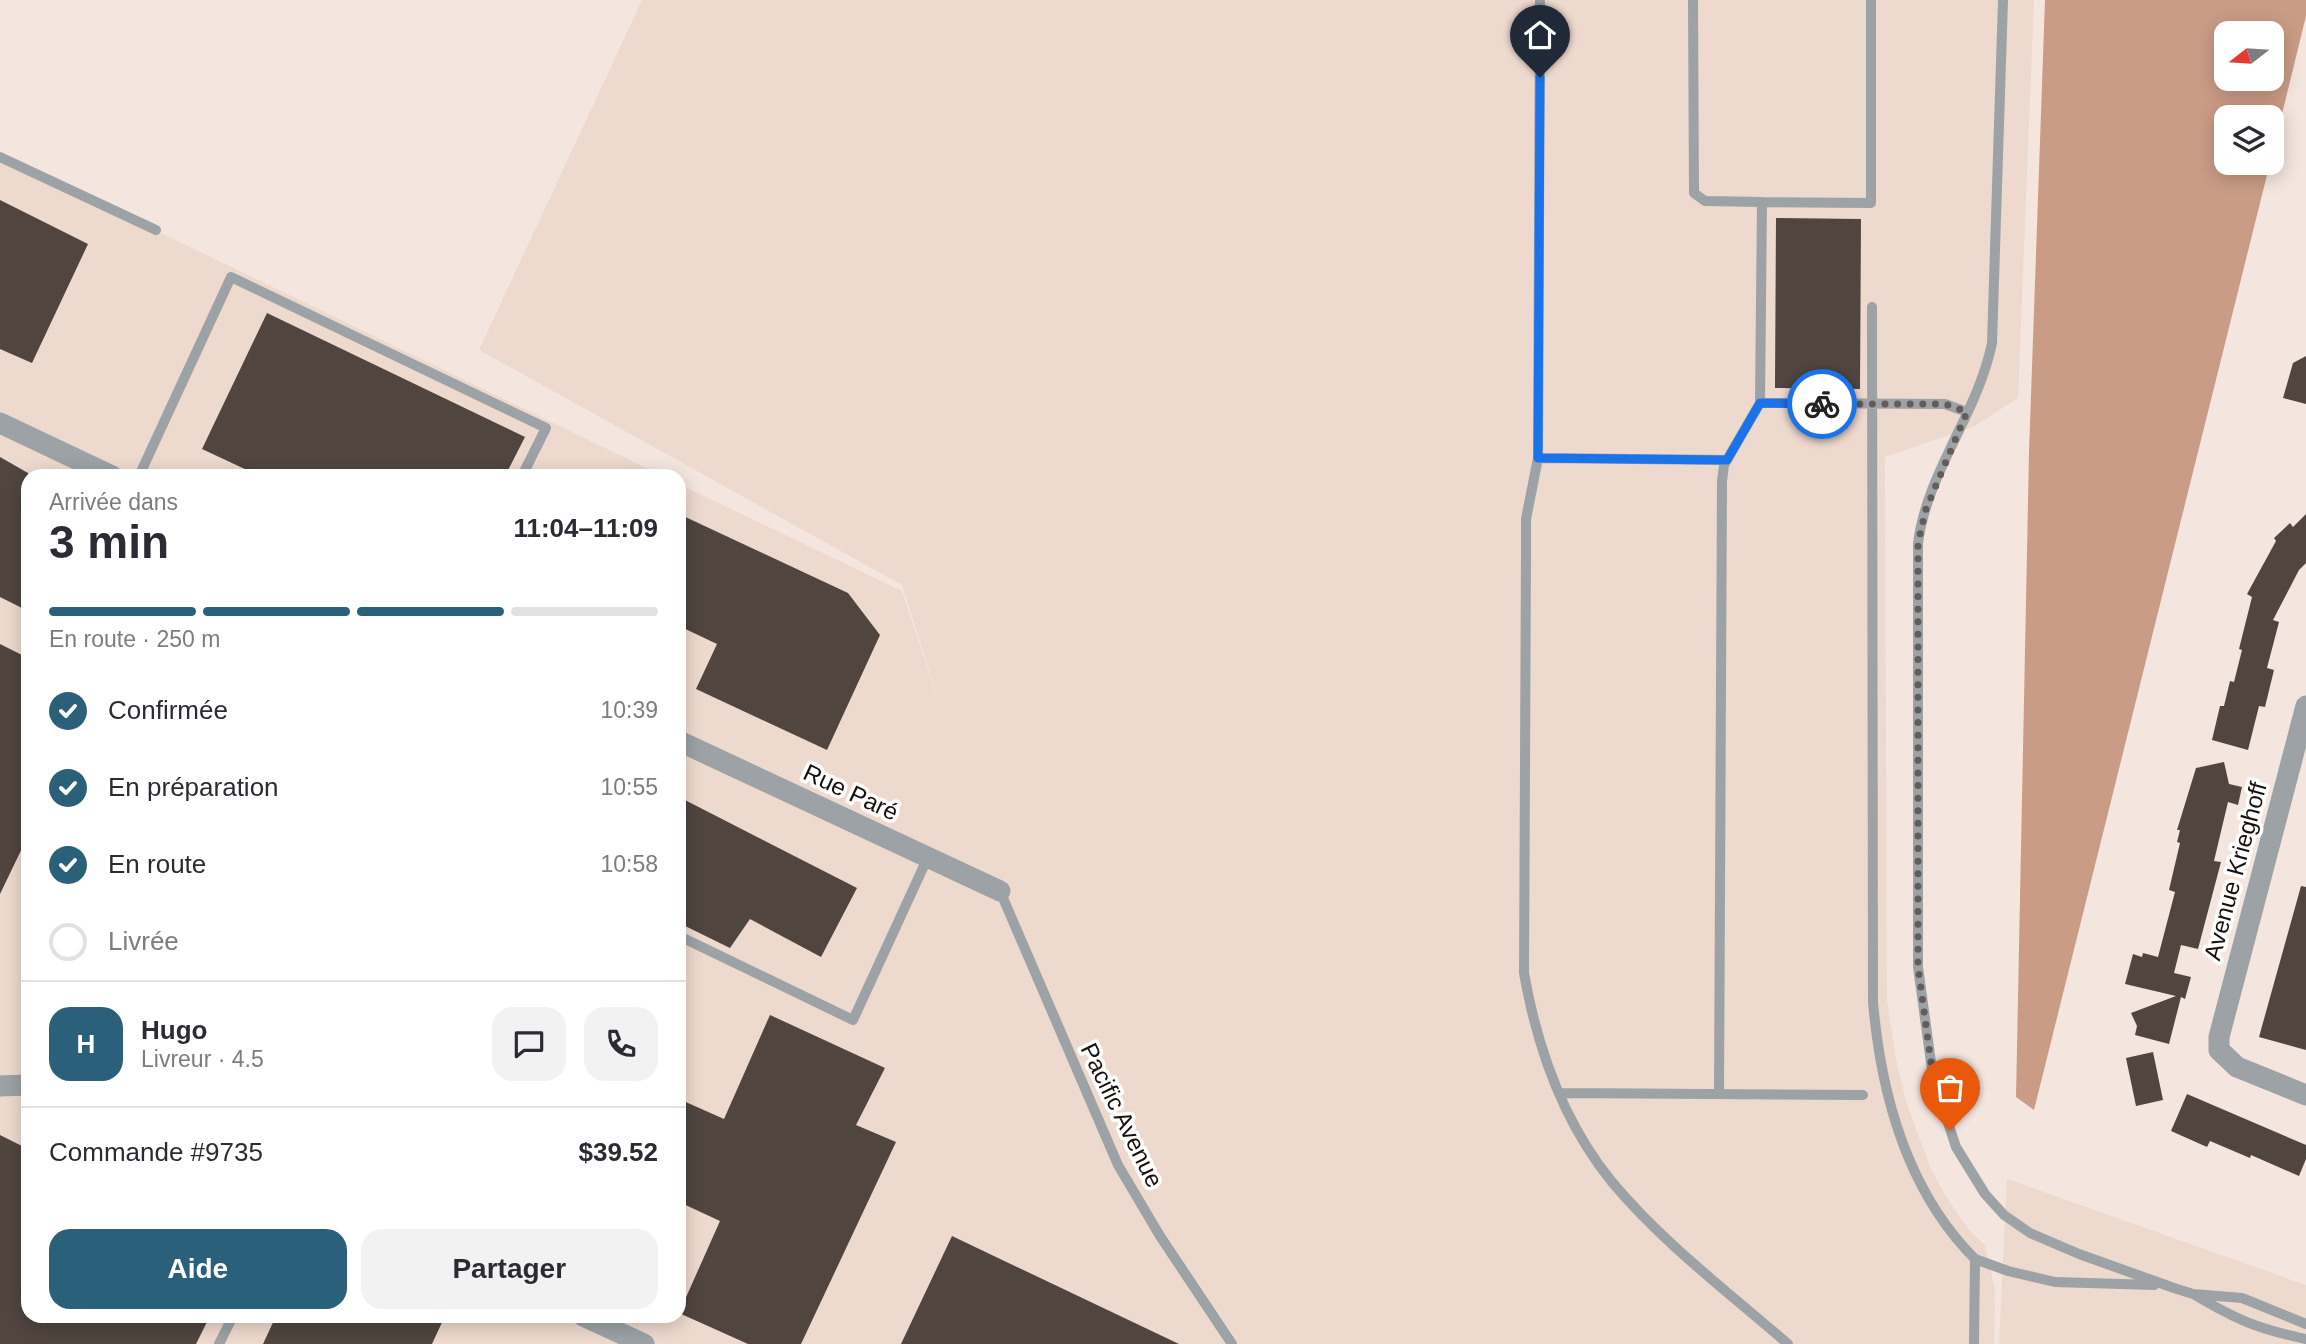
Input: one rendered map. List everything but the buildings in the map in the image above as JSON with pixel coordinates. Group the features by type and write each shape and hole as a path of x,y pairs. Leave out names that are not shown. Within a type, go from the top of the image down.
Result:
{"street":[{"path":"0,423 98,469"},
{"name":"Avenue Krieghoff","path":"2306,706 2221,1026 2220,1050 2237,1067 2306,1095"},
{"name":"Rue Paré","path":"686,744 1000,891"},
{"path":"0,1086 21,1085"},
{"path":"598,1323 644,1344"}],"lane":[{"path":"1540,0 1538,458 1526,519 1524,972 1533,1020 1548,1068 1573,1122 1611,1181 1685,1254 1788,1344"},
{"path":"1693,0 1694,193 1706,201 1871,203 1871,0"},
{"path":"2003,0 1992,343 1989,359 1926,509 1918,543 1917,945 1921,1000 1933,1077 1944,1113 1968,1171 2004,1215 2030,1233 2078,1255 2167,1286 2193,1294 2242,1298 2306,1324"},
{"path":"0,157 156,230"},
{"path":"1719,1094 1722,481 1727,460 1760,403 1762,201"},
{"path":"142,469 231,277 546,428 526,469"},
{"path":"1872,307 1873,1002 1877,1041 1892,1112 1915,1173 1946,1227 1975,1259 2008,1271 2056,1282 2167,1286"},
{"path":"1760,403 1945,404 1967,412"},
{"path":"1538,458 1727,460"},
{"path":"686,939 853,1020 928,857"},
{"name":"Pacific Avenue","path":"1000,891 1118,1165 1160,1236 1232,1344"},
{"path":"1560,1093 1863,1095"},
{"path":"1974,1344 1975,1259"},
{"path":"2193,1294 2236,1320 2268,1331 2306,1339"},
{"path":"219,1344 230,1323"}],"shaded area":[{"path":"642,0 2034,0 2018,398 1975,426 1885,457 1887,1000 1906,1101 1930,1167 1969,1230 1985,1245 1995,1290 1994,1344 0,1344 0,155 649,469 21,469 21,1323 686,1323 686,487 902,591 947,726 902,585 479,350"},
{"path":"2045,0 2306,0 2306,16 2284,106 2214,105 2214,175 2267,175 2034,1110 2016,1097 2029,452"},
{"path":"2007,1179 2306,1285 2306,1344 1999,1344"}],"way so far":[{"path":"1822,404 1951,404 1967,412 1926,509 1918,543 1918,967 1933,1077 1950,1130"}],"route":[{"path":"1540,77 1538,458 1727,460 1760,403 1822,404"}]}
